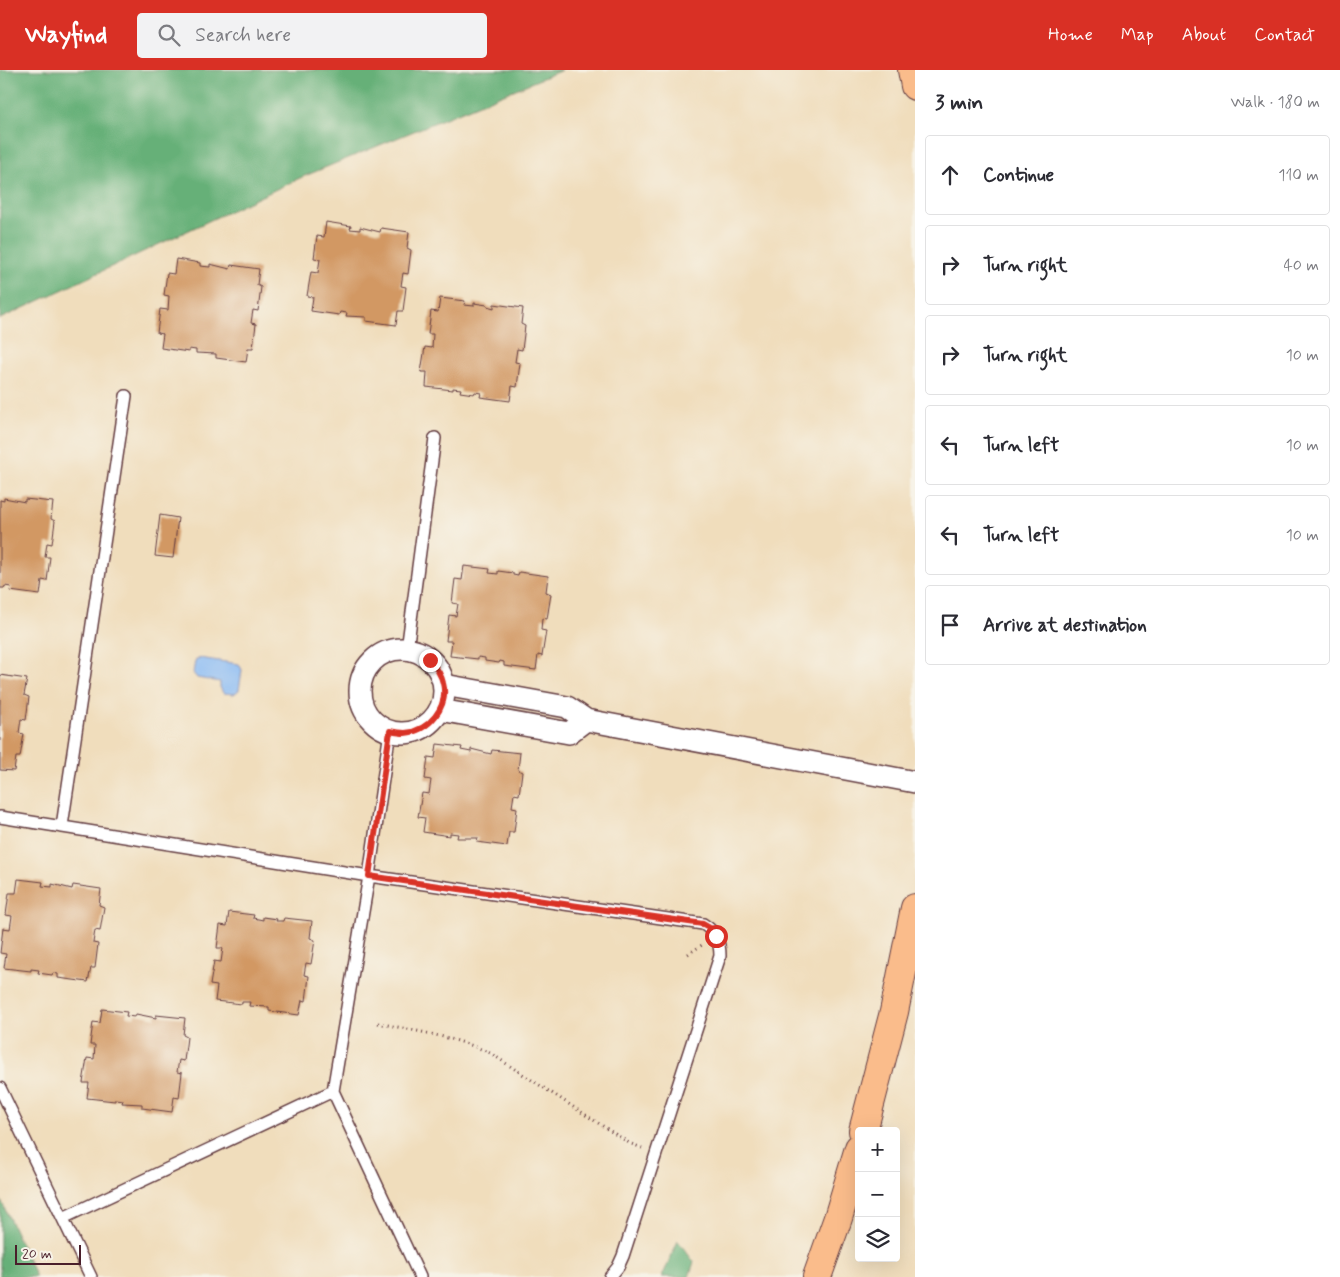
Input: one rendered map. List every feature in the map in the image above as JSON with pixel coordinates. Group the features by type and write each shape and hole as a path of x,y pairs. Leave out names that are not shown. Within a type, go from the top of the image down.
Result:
{"highway":[{"path":"912,70 915,86"},
{"path":"864,1127 894,1012 915,908"},
{"path":"817,1277 838,1218 855,1161"}],"street":[{"path":"400,649 418,652 430,660 439,671 444,685 444,699 440,710 432,721 420,730 405,733 390,731 377,725 367,714 361,701 361,686 365,672 374,661 386,652 400,649"},
{"path":"444,685 530,713"},
{"path":"440,710 530,713 568,706 586,720 915,782"}],"lane":[{"path":"62,826 126,396"},
{"path":"406,650 435,438"},
{"path":"390,731 369,876 333,1091 420,1277"},
{"path":"0,817 369,876 703,924 710,928 720,946 720,956 623,1256 618,1267 610,1277"},
{"path":"0,1088 91,1277"},
{"path":"63,1218 333,1091"}],"path":[{"path":"378,1023 480,1048 629,1144"}],"green space":[{"path":"0,70 562,70 300,178 0,319"},
{"path":"0,1198 36,1277 0,1277"},
{"path":"678,1241 694,1262 689,1277 662,1277"}],"water":[{"path":"199,658 239,664 242,670 239,690 234,694 223,693 220,682 197,678 193,673 195,661"}],"building":[{"path":"326,222 351,226 350,229 360,230 360,227 380,232 381,228 409,232 407,248 411,250 408,274 403,273 401,286 406,287 403,311 398,311 396,325 366,321 366,317 346,316 347,313 340,312 339,315 311,311 313,297 307,296 311,272 318,273 320,259 314,258 317,236 324,237"},
{"path":"176,259 200,263 200,266 210,267 210,264 230,269 231,265 259,269 257,285 261,287 258,311 253,310 251,323 256,324 253,348 248,348 246,362 216,358 216,354 196,353 196,350 189,349 189,352 161,348 163,334 157,333 160,309 168,310 169,296 164,295 167,273 174,274"},
{"path":"440,298 465,301 464,305 474,306 474,303 494,308 494,304 523,308 521,324 525,326 522,350 517,349 515,362 520,363 517,387 512,386 510,401 480,397 481,393 460,392 461,389 426,387 427,372 421,372 425,347 432,348 433,334 428,334 431,311 438,312"},
{"path":"4,498 25,502 25,499 53,502 51,519 55,521 52,544 47,543 45,557 50,557 47,581 42,580 40,595 10,591 11,587 5,586 0,588 0,500 4,501"},
{"path":"160,515 178,518 173,558 155,556"},
{"path":"464,566 490,569 489,573 498,574 498,571 513,573 513,575 518,576 519,572 548,576 546,592 551,594 547,619 542,618 541,630 546,631 542,656 538,655 536,670 504,666 504,662 485,661 485,658 450,656 452,641 446,641 449,615 456,616 458,604 452,603 455,579 462,580"},
{"path":"0,675 27,679 24,695 29,697 26,720 21,719 19,733 24,734 20,757 16,757 14,771 0,770"},
{"path":"437,744 462,747 461,750 471,752 471,749 491,754 492,750 520,753 518,770 522,772 519,795 514,794 512,807 517,808 514,832 509,832 507,846 477,842 478,838 457,838 458,834 450,833 450,836 423,832 425,818 418,817 422,793 429,794 431,780 425,779 428,757 435,758"},
{"path":"18,879 43,882 42,886 52,887 52,884 72,889 73,885 101,889 99,905 104,907 100,931 95,930 93,943 98,944 95,968 91,968 88,982 58,978 58,974 38,973 39,970 4,968 6,954 0,953 3,928 10,929 12,916 6,915 9,893 16,893"},
{"path":"229,912 254,915 253,918 263,920 263,917 277,919 276,921 283,921 284,918 312,921 310,938 315,940 311,964 306,963 304,975 309,976 306,1001 302,1000 299,1015 269,1011 269,1007 249,1006 250,1002 242,1002 242,1004 215,1001 217,986 210,985 214,961 221,962 223,948 217,948 220,925 227,926"},
{"path":"102,1009 127,1012 126,1016 135,1017 136,1014 156,1018 156,1015 185,1018 183,1035 187,1037 184,1061 179,1060 177,1072 182,1073 179,1098 174,1097 172,1112 142,1108 142,1104 122,1103 123,1100 87,1098 89,1083 83,1083 87,1058 94,1059 95,1045 90,1045 93,1022 100,1023"}],"route":[{"path":"430,660 439,671 444,685 444,699 440,710 432,721 420,730 405,733 390,731 369,876 703,924 710,928 716,936"}]}
